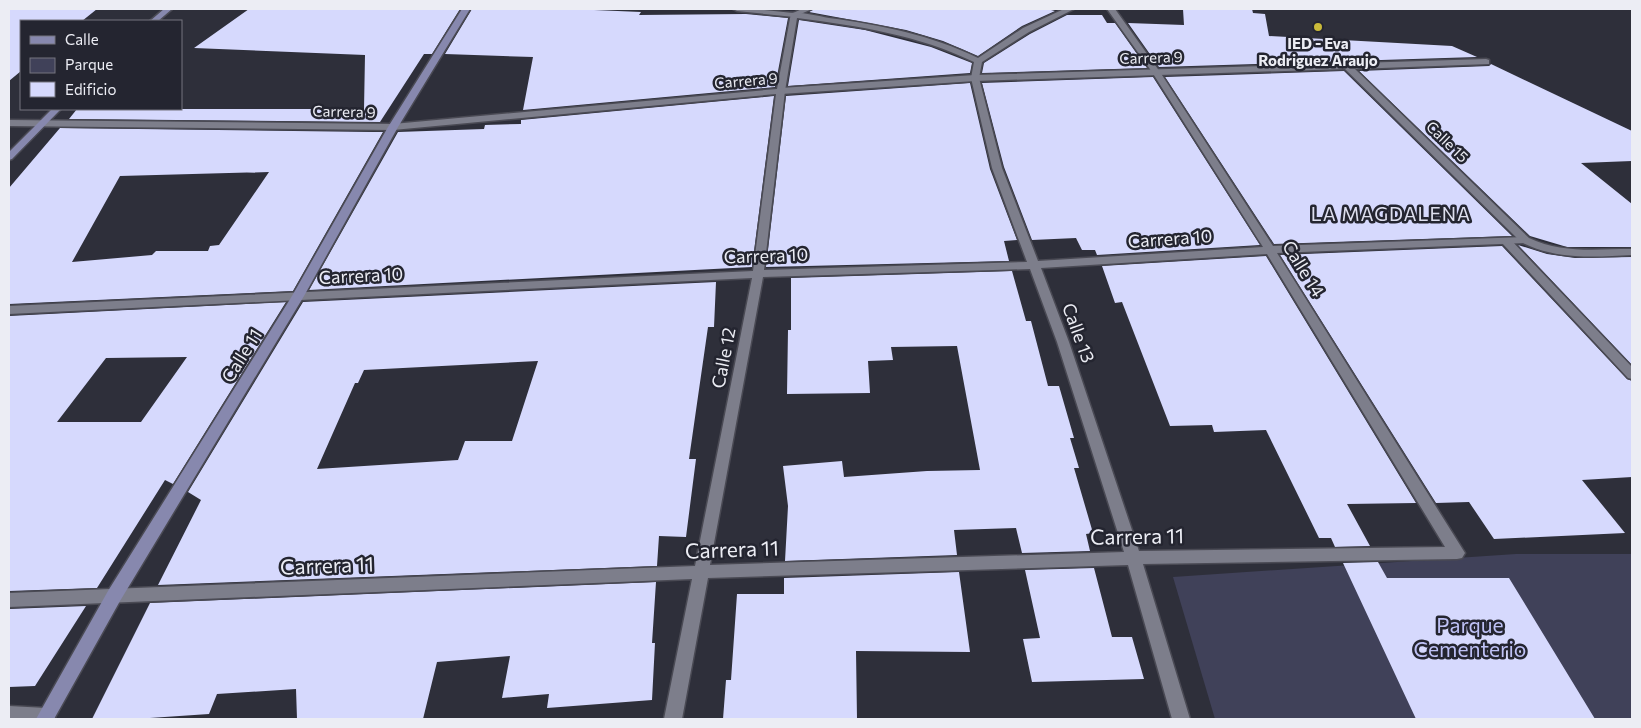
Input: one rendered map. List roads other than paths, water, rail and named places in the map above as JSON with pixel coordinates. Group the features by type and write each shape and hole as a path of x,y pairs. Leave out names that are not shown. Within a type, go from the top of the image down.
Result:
{"main road":[{"path":"155,20 168,9"},
{"name":"Calle 11","path":"46,718 114,596 298,296 393,127 466,9"},
{"path":"9,156 56,110"}],"street":[{"path":"737,9 794,15 887,29 926,38 955,48 978,61 1026,30 1070,9"},
{"path":"794,15 808,9"},
{"name":"Calle 14","path":"1111,9 1156,72 1270,250 1457,553"},
{"name":"Calle 12","path":"673,719 758,274 781,91 794,15"},
{"name":"Calle 13","path":"978,61 975,78 996,168 1063,342 1134,558 1181,719"},
{"name":"Carrera 9","path":"9,123 393,127 781,91 975,78 1486,62"},
{"name":"Calle 15","path":"1347,66 1525,240"},
{"path":"1525,240 1538,248 1553,252 1632,252"},
{"name":"Carrera 10","path":"9,310 758,274 1034,265 1270,250 1525,240"},
{"path":"1506,241 1632,375"},
{"name":"Carrera 11","path":"9,600 701,572 1134,558 1457,553"},
{"path":"9,714 46,718"}],"place":[{"name":"IED - Eva Rodriguez Araujo","path":"1318,27"}],"district":[{"name":"LA MAGDALENA","path":"1391,214"}],"park label":[{"name":"Parque Cementerio","path":"1470,638"}]}
